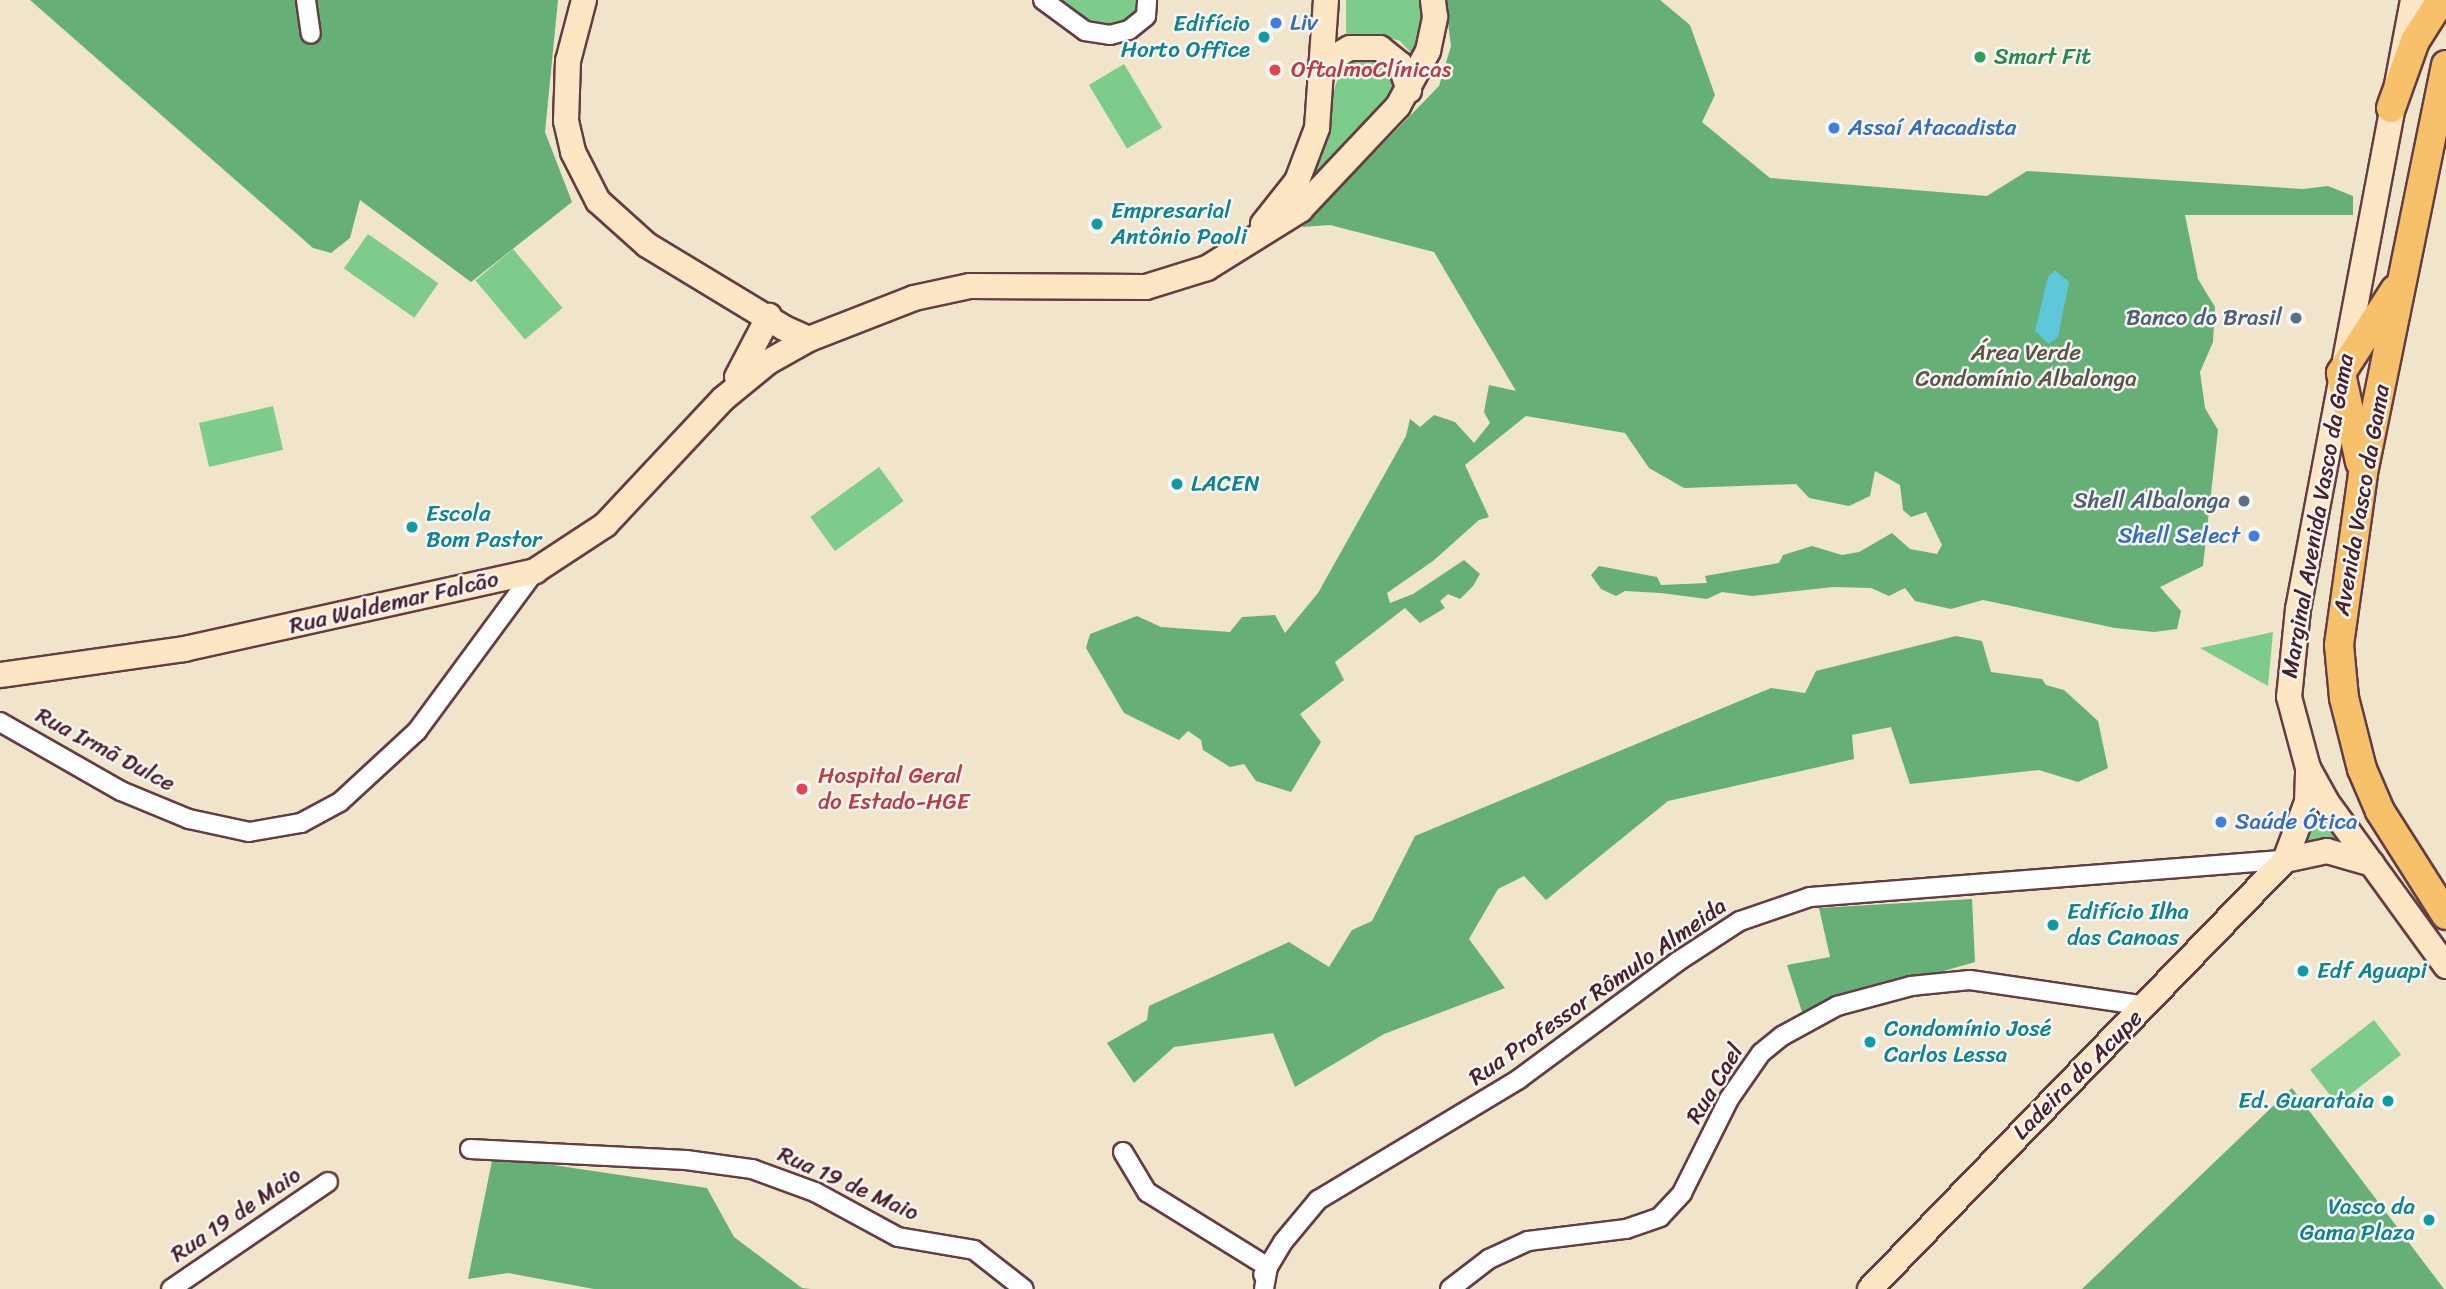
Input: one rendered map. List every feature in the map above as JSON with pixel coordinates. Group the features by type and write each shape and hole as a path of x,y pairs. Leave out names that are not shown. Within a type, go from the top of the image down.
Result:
{"main road":[{"path":"2391,108 2415,41 2441,0"},
{"name":"Avenida Vasco da Gama","path":"2446,65 2363,474 2343,594 2339,645 2344,698 2362,769 2380,811 2446,915"},
{"path":"2363,474 2341,373 2404,276"}],"street":[{"path":"306,0 311,34"},
{"path":"584,0 565,92 566,121 584,178 628,232 809,339"},
{"path":"1043,0 1085,31 1110,35 1129,30 1146,16 1147,0"},
{"name":"Rua Waldemar Falcão","path":"1238,251 1297,181 1317,128 1326,0"},
{"name":"Rua Waldemar Falcão","path":"0,675 184,649 535,571 605,525 723,399 768,362 809,339 914,298 970,286 1146,287 1207,268 1300,210 1379,129 1409,90 1428,51 1435,17 1433,0"},
{"name":"Marginal Avenida Vasco da Gama","path":"2413,0 2341,373 2288,671 2292,722 2308,768 2372,864 2446,966"},
{"path":"1323,64 1350,48 1380,48 1400,64 1409,90"},
{"name":"Rua Waldemar Falcão","path":"723,399 756,348 769,316 815,328 852,321"},
{"name":"Rua Irmã Dulce","path":"0,722 121,791 189,819 248,832 301,823 340,802 417,732 535,571"},
{"name":"Ladeira do Acupe","path":"1870,1289 2285,860 2306,802 2308,768"},
{"path":"2285,860 2328,851 2372,864"},
{"name":"Rua Professor Rômulo Almeida","path":"1264,1289 1268,1267 1299,1220 1328,1193 1509,1086 1712,938 1772,908 1810,897 2285,860"},
{"name":"Rua Cael","path":"1450,1289 1489,1259 1528,1241 1626,1229 1660,1217 1682,1193 1729,1099 1761,1053 1782,1036 1837,1006 1911,986 1970,980 2146,1006"},
{"name":"Rua 19 de Maio","path":"470,1149 686,1160 752,1169 815,1192 898,1237 974,1250 1024,1289"},
{"path":"1123,1152 1136,1179 1158,1201 1268,1267 1253,1289"},
{"name":"Rua 19 de Maio","path":"171,1289 328,1182"}],"green space":[{"path":"30,0 558,0 545,132 572,202 471,282 360,200 350,238 331,253 313,248"},
{"path":"1058,0 1141,0 1142,12 1124,25 1106,27 1074,15"},
{"path":"1346,0 1428,0 1420,63 1400,41 1390,38 1346,39"},
{"name":"Área Verde Condomínio Albalonga","path":"1445,0 1660,0 1690,25 1715,95 1702,122 1770,178 1987,196 2027,171 2303,189 2328,186 2353,196 2353,215 2185,215 2198,279 2215,307 2213,342 2200,372 2205,408 2218,430 2203,566 2160,587 2181,611 2177,629 2154,632 2115,628 1983,600 1951,609 1915,601 1905,588 1889,596 1871,588 1833,587 1752,596 1722,592 1707,599 1625,591 1616,596 1601,589 1591,575 1599,566 1657,577 1661,585 1707,583 1705,576 1779,563 1783,555 1812,546 1842,555 1859,552 1892,533 1910,549 1937,554 1942,545 1926,512 1911,517 1903,510 1900,485 1875,471 1870,496 1849,506 1809,498 1796,484 1684,488 1649,468 1625,433 1526,416 1465,465 1489,517 1479,520 1433,561 1387,593 1390,603 1413,594 1464,560 1480,574 1473,586 1460,599 1448,594 1440,601 1445,608 1420,623 1405,608 1335,662 1344,680 1300,714 1321,742 1291,792 1256,781 1244,764 1230,767 1203,750 1201,740 1188,731 1179,740 1124,713 1086,648 1090,634 1137,616 1161,627 1230,632 1242,617 1275,615 1285,633 1318,593 1406,436 1410,419 1420,427 1434,415 1455,422 1474,443 1490,423 1484,412 1489,385 1516,391 1434,252 1330,225 1302,227 1439,86 1451,46"},
{"path":"1359,57 1377,58 1391,70 1394,82 1388,102 1310,187 1323,148 1335,86 1343,68"},
{"path":"1124,64 1162,127 1127,149 1089,85"},
{"path":"368,234 438,283 414,318 344,268"},
{"path":"513,249 562,308 525,339 475,280"},
{"path":"273,406 283,450 209,467 199,423"},
{"path":"879,467 904,501 835,551 810,517"},
{"path":"2273,632 2268,686 2200,648"},
{"path":"1956,636 1982,641 1991,672 2042,679 2046,685 2064,690 2098,721 2108,768 2078,782 2039,770 1910,784 1891,727 1852,735 1854,759 1668,801 1546,900 1524,876 1498,889 1469,939 1505,988 1384,1034 1295,1087 1273,1033 1174,1047 1134,1083 1107,1043 1147,1020 1149,1006 1289,942 1329,967 1352,930 1372,921 1415,836 1771,688 1805,693 1816,671"},
{"path":"2319,803 2357,850 2296,847"},
{"path":"1972,899 1975,962 1802,1012 1787,965 1830,957 1819,908"},
{"path":"2374,1020 2401,1055 2337,1105 2310,1070"},
{"path":"2292,1088 2444,1289 2082,1289"},
{"path":"493,1156 707,1188 734,1237 802,1288 811,1289 594,1289 508,1273 468,1279"}],"water":[{"path":"2055,270 2069,282 2058,337 2049,344 2035,331 2048,277"}],"place":[{"name":"Liv","path":"1276,23"},
{"name":"Edifício Horto Office","path":"1264,37"},
{"name":"Smart Fit","path":"1980,57"},
{"name":"OftalmoClínicas","path":"1275,70"},
{"name":"Assaí Atacadista","path":"1834,128"},
{"name":"Empresarial Antônio Paoli","path":"1097,224"},
{"name":"Banco do Brasil","path":"2296,318"},
{"name":"LACEN","path":"1177,484"},
{"name":"Shell Albalonga","path":"2244,501"},
{"name":"Escola Bom Pastor","path":"412,527"},
{"name":"Shell Select","path":"2254,536"},
{"name":"Hospital Geral do Estado-HGE","path":"802,789"},
{"name":"Saúde Ótica","path":"2221,822"},
{"name":"Edifício Ilha das Canoas","path":"2053,925"},
{"name":"Edf Aguapi","path":"2303,971"},
{"name":"Condomínio José Carlos Lessa","path":"1870,1042"},
{"name":"Ed. Guarataia","path":"2388,1101"},
{"name":"Vasco da Gama Plaza","path":"2429,1220"}]}
